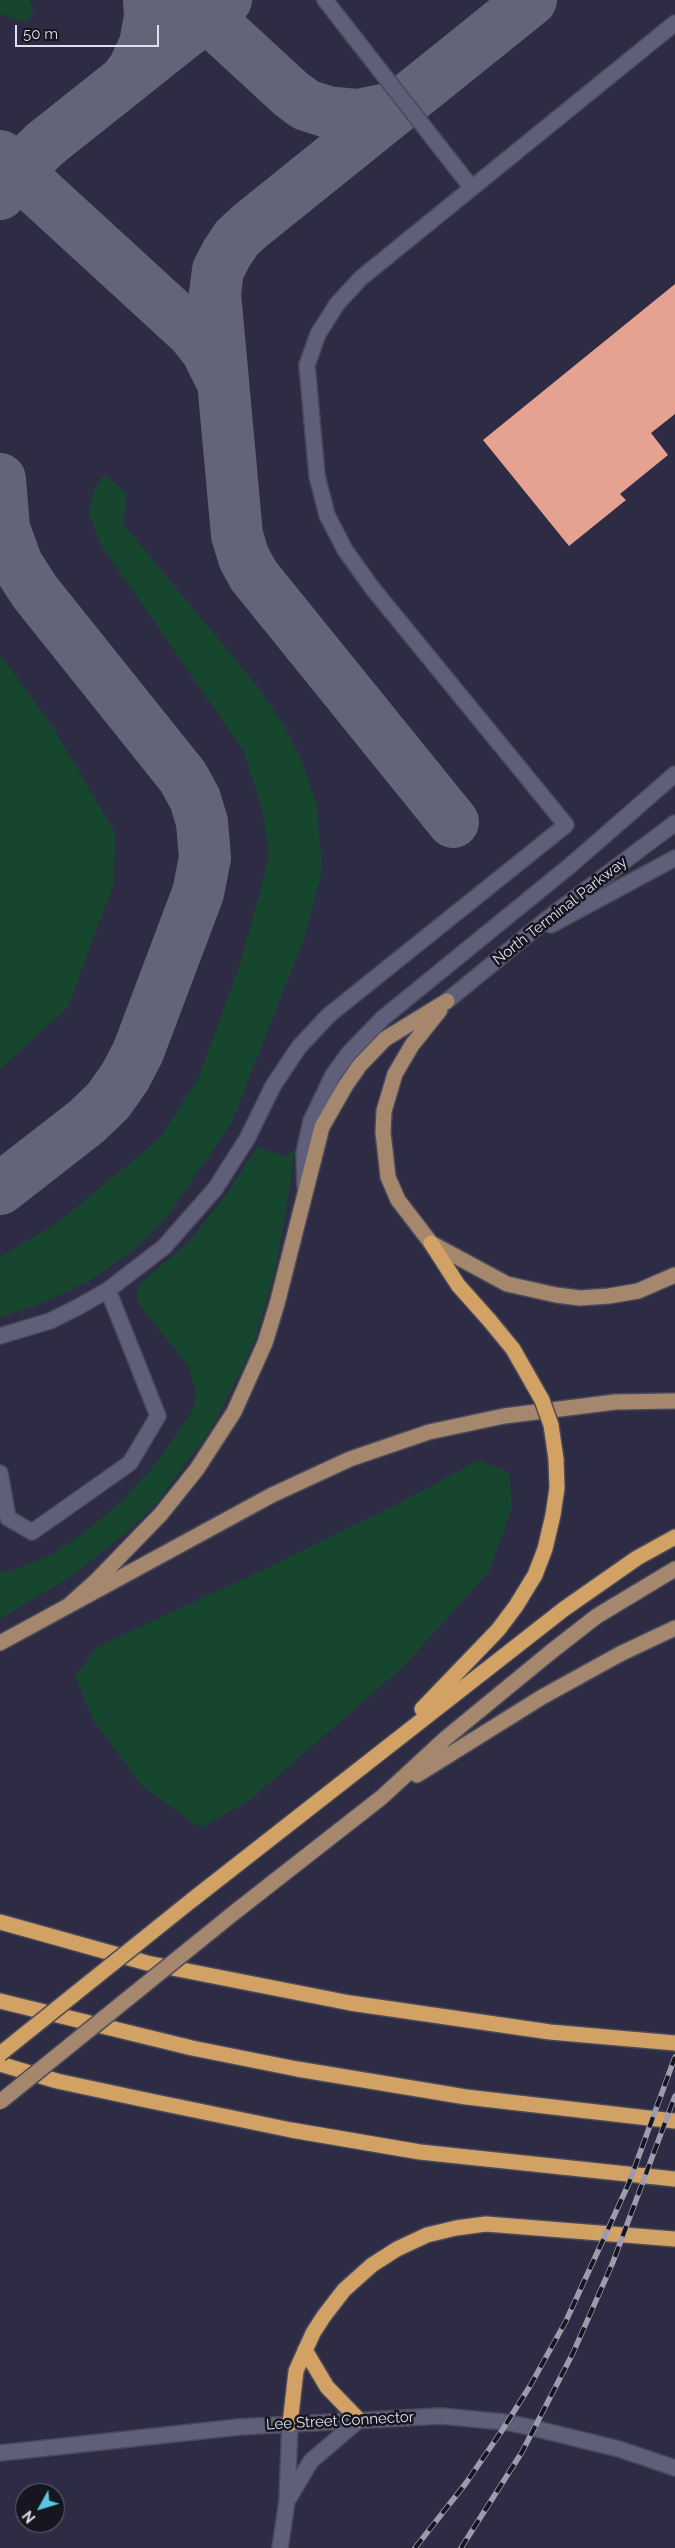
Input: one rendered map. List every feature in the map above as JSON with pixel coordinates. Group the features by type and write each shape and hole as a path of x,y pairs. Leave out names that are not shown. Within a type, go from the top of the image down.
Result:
{"highway":[{"path":"382,1749 477,1654 516,1606 535,1574 545,1549 557,1488 556,1459 551,1426 542,1400 513,1349 458,1285 431,1243"},
{"path":"0,2054 382,1749 564,1609 637,1558 675,1537"},
{"path":"0,1922 147,1963 341,2001 541,2031 675,2042"},
{"path":"0,2001 182,2046 297,2069 466,2097 675,2121"},
{"path":"0,2064 57,2081 290,2130 420,2152 675,2179"},
{"path":"290,2424 296,2371 312,2333 344,2290 372,2265 427,2235 456,2228 486,2224 675,2239"},
{"path":"305,2350 327,2387 359,2420"}],"main road":[{"path":"68,1606 108,1569 161,1514 197,1468 234,1412 265,1343 277,1304 322,1127 332,1108 360,1065 385,1039 447,1001"},
{"path":"447,1001 402,1059 384,1111 383,1132 388,1177 398,1200 431,1243 507,1284 556,1295 580,1298 638,1291 675,1275"},
{"path":"0,1643 272,1495 342,1462 429,1432 504,1416 615,1402 675,1402"},
{"path":"0,2102 382,1797 446,1738 552,1650 597,1616 675,1569"},
{"path":"382,1797 542,1697 620,1654 675,1628"}],"street":[{"path":"325,0 471,187"},
{"path":"0,1336 50,1321 108,1290 164,1247 198,1212 238,1153 273,1086 299,1047 330,1015 566,825 486,730 367,582 345,550 328,515 317,476 307,365 318,334 337,304 361,278 432,223 471,187 496,170 675,23"},
{"path":"305,1188 304,1153 310,1121 333,1075 348,1053 383,1018 572,864 675,774"},
{"name":"North Terminal Parkway","path":"447,1001 509,949 675,823"},
{"path":"509,949 675,858"},
{"path":"0,1474 8,1518 32,1532 130,1463 158,1416 108,1290"},
{"name":"Lee Street Connector","path":"0,2453 290,2424 441,2416 504,2422 619,2450 675,2468"},
{"path":"286,2501 311,2461 359,2420"},
{"path":"280,2548 286,2501 290,2424"}],"green space":[{"path":"0,0 30,0 33,14 26,21 16,20 0,13"},
{"path":"104,474 127,493 123,524 257,686 284,726 304,766 317,807 322,871 306,933 232,1122 167,1217 131,1252 87,1282 40,1304 0,1317 0,1257 56,1224 160,1138 199,1077 241,962 269,856 262,808 243,750 100,543 89,512 93,492"},
{"path":"0,655 53,727 115,833 114,882 68,1007 0,1069"},
{"path":"257,1147 287,1157 289,1153 295,1152 287,1205 275,1271 256,1336 245,1363 211,1429 159,1500 129,1530 75,1574 0,1619 0,1571 6,1572 23,1567 53,1554 88,1530 126,1497 159,1460 194,1408 196,1393 189,1367 140,1306 136,1294 142,1282 185,1246 200,1228 229,1191"},
{"path":"479,1460 509,1473 512,1508 490,1570 404,1666 251,1799 201,1828 142,1786 94,1721 75,1677 97,1647 396,1505"}],"building":[{"path":"675,284 675,414 651,433 668,455 620,494 626,500 569,546 483,440"}],"taxiway":[{"path":"125,80 134,68 145,44 150,17 149,0"},
{"path":"189,0 291,94 306,105 328,112 358,115 398,107"},
{"path":"0,194 12,176 45,144 226,0"},
{"path":"453,822 254,576 244,558 237,535 215,293 218,270 237,238 531,0"},
{"path":"0,156 192,332 207,351 222,381"},
{"path":"0,479 4,528 17,564 35,592 183,777 195,799 202,822 205,858 198,893 138,1052 125,1077 108,1101 86,1122 0,1189"}],"railway":[{"path":"415,2548 466,2483 501,2432 530,2386 566,2321 629,2183 675,2057"},
{"path":"461,2548 522,2452 573,2353 613,2262 675,2096"}]}
